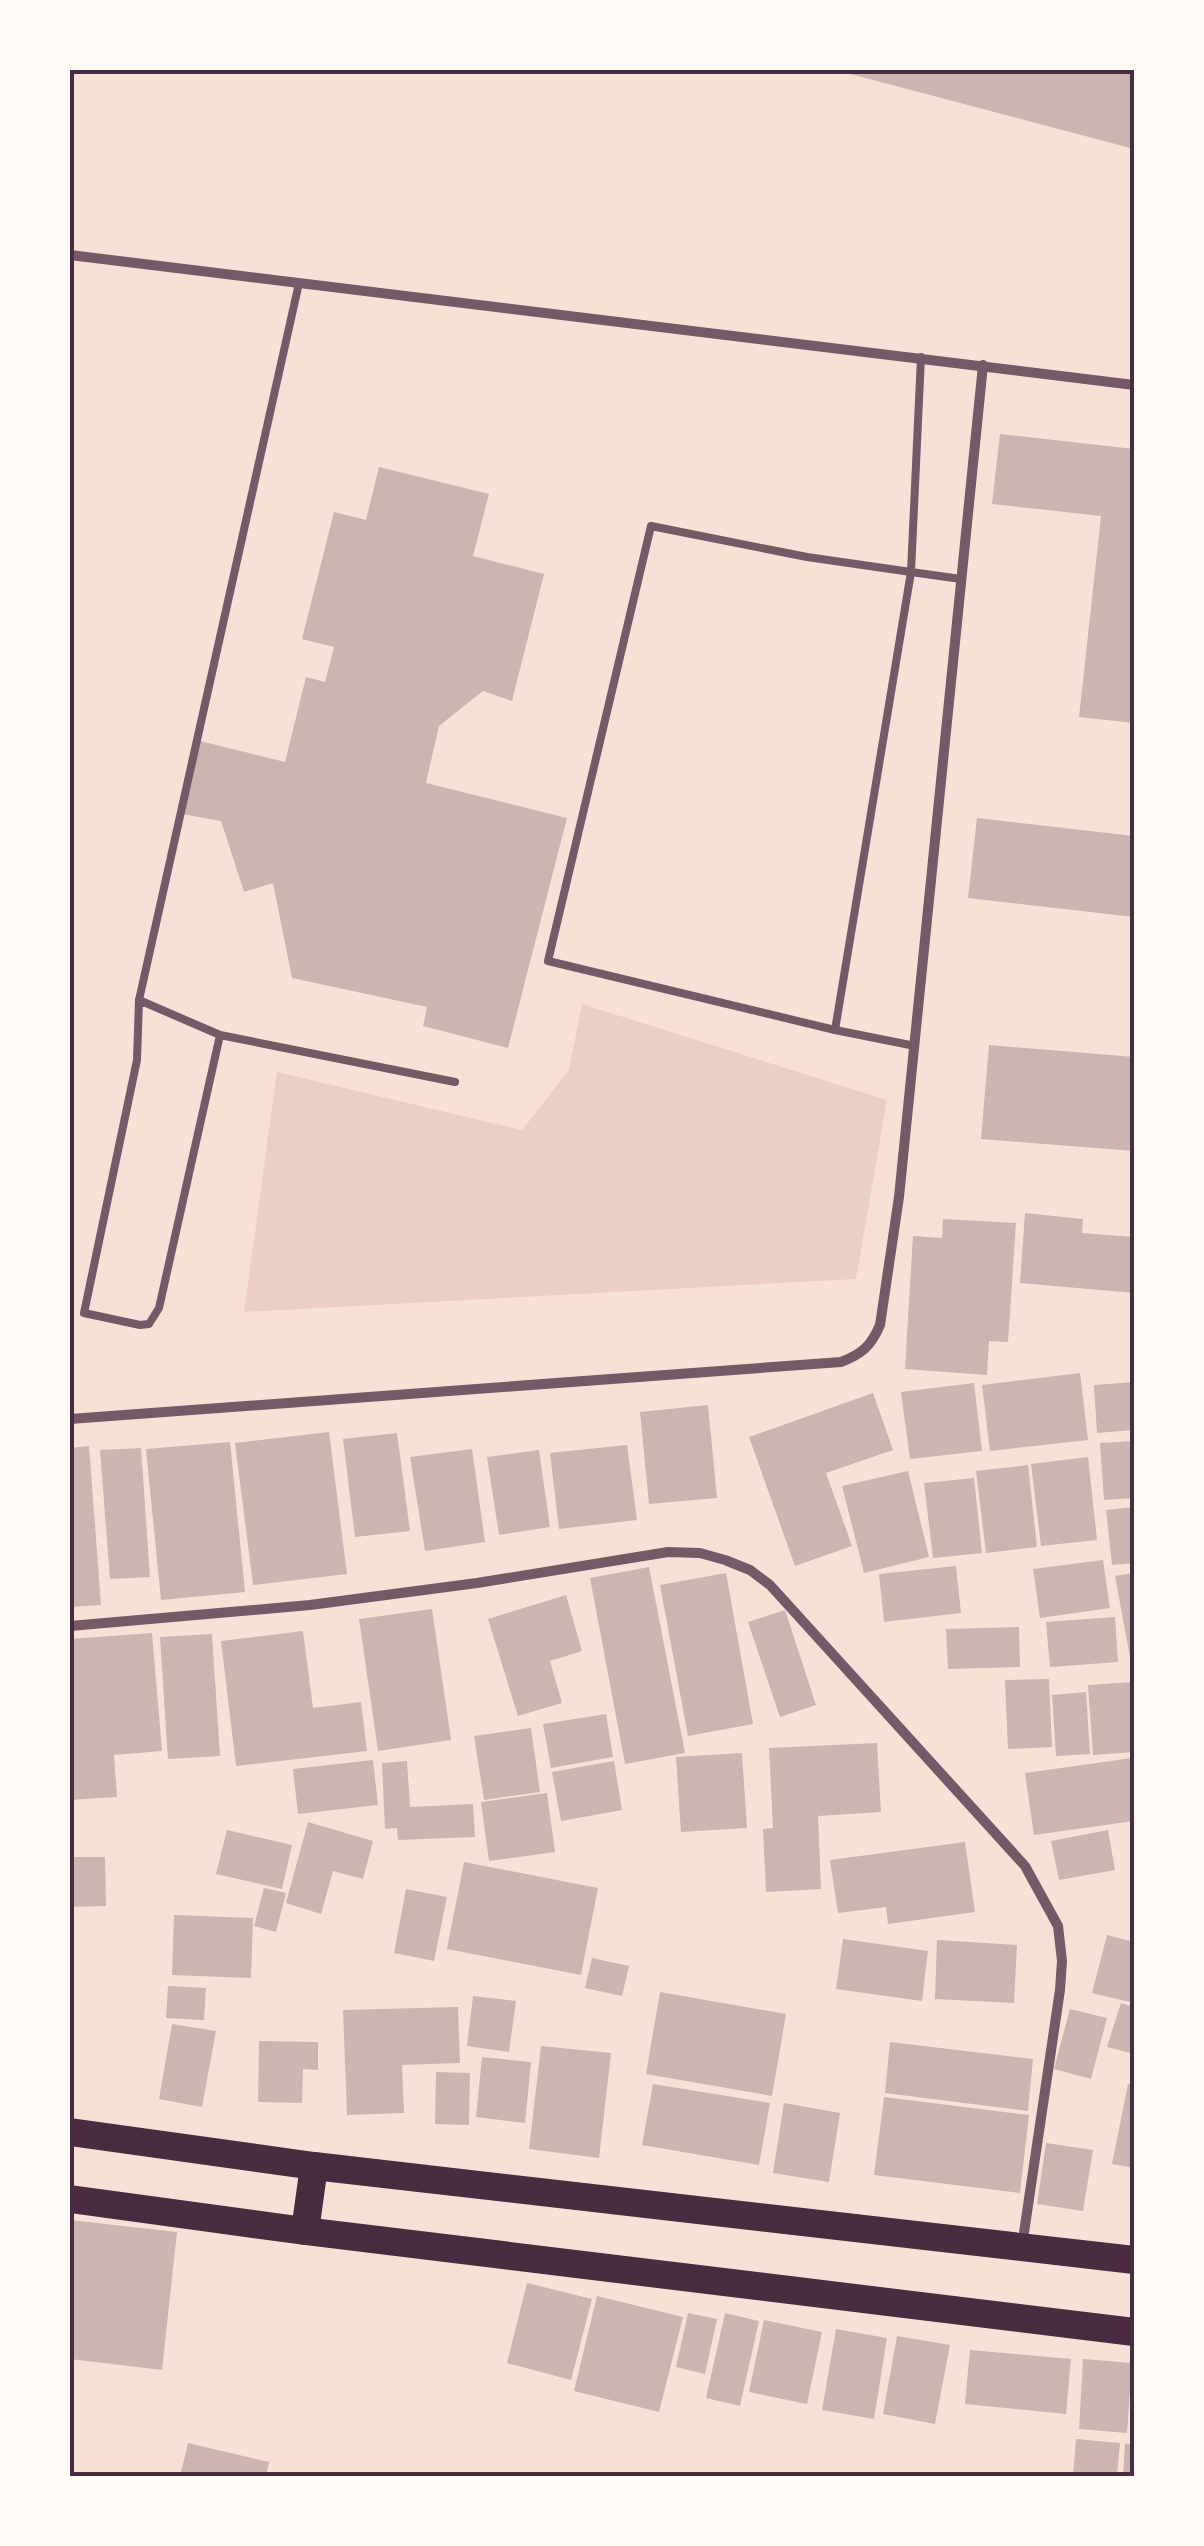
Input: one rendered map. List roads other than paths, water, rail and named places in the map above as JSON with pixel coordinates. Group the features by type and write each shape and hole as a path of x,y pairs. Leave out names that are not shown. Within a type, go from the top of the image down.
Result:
{"highway":[{"path":"70,2132 314,2166 1134,2260"},
{"path":"305,2232 314,2166"},
{"path":"70,2199 305,2232 1134,2332"}],"street":[{"path":"70,254 1134,385"},
{"path":"70,1419 841,1362 861,1354 873,1342 880,1325 900,1198 983,365"},
{"path":"70,1626 328,1602 668,1552 700,1553 750,1570 770,1584 1025,1866 1058,1926 1060,1990 1022,2246"}],"lane":[{"path":"220,1036 159,1308 149,1324 140,1325 84,1313 137,1060 138,1000 299,284"},
{"path":"835,1030 911,572 921,357"},
{"path":"915,1046 548,961 651,526 807,557 961,578"},
{"path":"138,1000 220,1036 455,1082"}]}
